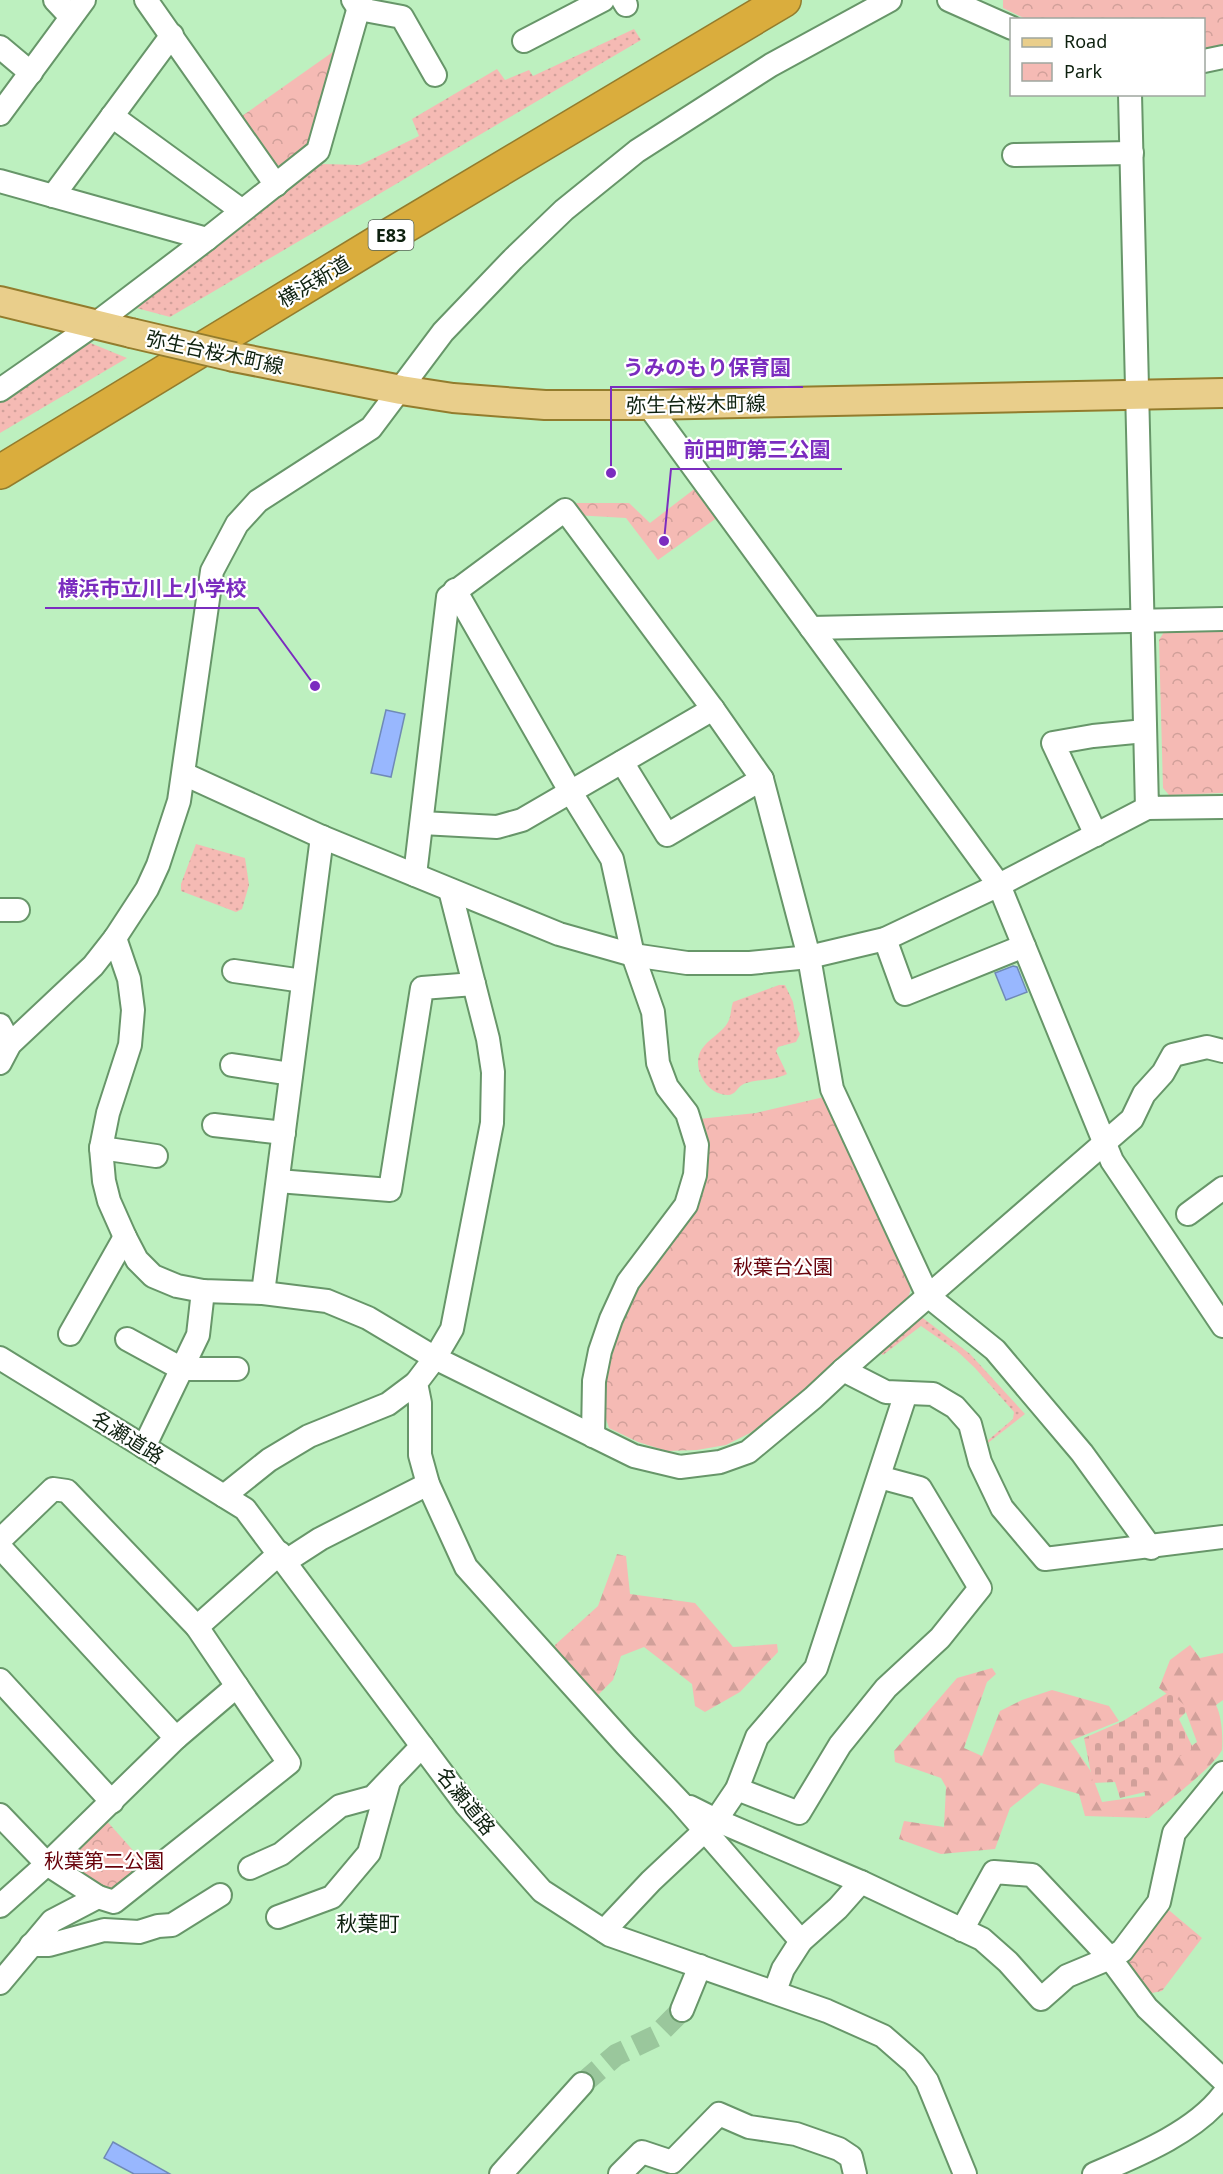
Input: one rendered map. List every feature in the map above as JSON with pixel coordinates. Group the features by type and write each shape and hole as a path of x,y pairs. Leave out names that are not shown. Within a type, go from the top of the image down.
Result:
{"highway":[{"name":"横浜新道","path":"0,446 741,0"},
{"name":"横浜新道","path":"0,472 380,241 784,0"}],"main road":[{"name":"弥生台桜木町線","path":"0,301 234,357 401,390 453,398 545,405 648,405 1223,393"}],"street":[{"path":"0,114 78,9 55,0"},
{"path":"146,0 276,185"},
{"path":"524,41 603,0"},
{"path":"3,1044 93,966 115,938 147,889 158,865 173,825 184,774 212,571 237,524 258,501 371,428 443,332 564,210 631,156 771,65 890,0"},
{"path":"949,0 1010,28"},
{"path":"0,390 95,324 318,151 358,3 402,16 435,75"},
{"path":"53,196 172,35"},
{"path":"0,47 31,73"},
{"path":"1205,61 1223,57"},
{"path":"1130,96 1147,808"},
{"path":"112,116 241,210"},
{"path":"1014,155 1132,153"},
{"path":"0,181 207,239"},
{"path":"648,405 999,885 1112,1161 1223,1326"},
{"path":"415,875 448,597 565,510 713,709 762,779 809,957 832,1089 928,1296 995,1350 1082,1453 1151,1548"},
{"path":"455,590 570,791 612,859 633,955 653,1012 658,1063 667,1087 687,1113 697,1145 695,1175 686,1204 628,1282 611,1319 600,1351 594,1381 593,1436"},
{"path":"811,628 1223,619"},
{"path":"422,823 497,827 522,820 713,709"},
{"path":"1096,835 1053,743 1145,731"},
{"path":"622,762 667,835 762,779"},
{"path":"184,774 322,837 559,934 633,955 687,963 750,963 809,957 885,939 999,885 1147,808 1223,807"},
{"path":"263,1293 322,837"},
{"path":"224,1496 279,1454 309,1436 388,1404 416,1383 435,1358 452,1329 492,1123 493,1072 488,1039 450,890"},
{"path":"115,938 129,979 133,1010 130,1045 108,1113 101,1148 104,1180 109,1201 125,1237 137,1260 153,1276 177,1287 203,1291 263,1293 327,1301 368,1318 435,1358 634,1456 680,1467 720,1462 748,1452 1132,1119 1144,1094 1163,1073 1173,1055 1207,1047 1223,1051"},
{"path":"885,939 905,994 1024,946"},
{"path":"234,971 303,981"},
{"path":"278,1180 390,1190 422,988 474,984"},
{"path":"232,1065 291,1074"},
{"path":"214,1125 284,1133"},
{"path":"101,1148 156,1156"},
{"path":"1188,1214 1223,1188"},
{"path":"70,1334 125,1237"},
{"path":"144,1447 198,1335 203,1291"},
{"path":"127,1339 182,1369 237,1369"},
{"name":"名瀬道路","path":"0,1358 245,1509 466,1805 542,1891 604,1931 775,1991 863,2025 883,2036 914,2063 927,2081 965,2174"},
{"path":"843,1370 886,1392 933,1395 955,1407 970,1424 980,1462 1002,1508 1045,1559 1223,1538"},
{"path":"416,1383 420,1403 420,1455 428,1484 466,1567 626,1746 680,1802 710,1826 801,1941"},
{"path":"604,1931 651,1881 710,1826 737,1789 757,1737 816,1668 906,1393"},
{"path":"737,1789 799,1813 840,1745 886,1688 940,1638 980,1588 920,1488 879,1477"},
{"path":"197,1627 283,1557 428,1484"},
{"path":"0,1540 53,1489 67,1491 197,1627 289,1763 114,1902 98,1897 47,1864 0,1815"},
{"path":"0,1546 176,1738"},
{"path":"0,1680 112,1802"},
{"path":"0,1906 112,1802 176,1738 237,1686"},
{"path":"250,1868 281,1854 340,1806 373,1797 422,1746"},
{"path":"710,1826 861,1882 982,1939 1008,1962 1041,1999 1067,1976 1122,1951 1159,1902 1174,1833 1223,1773"},
{"path":"278,1917 332,1898 369,1853 389,1779"},
{"path":"962,1930 994,1872 1032,1875 1110,1958 1147,2008 1223,2080"},
{"path":"775,1991 783,1969 801,1941 838,1908 861,1882"},
{"path":"31,1945 49,1945 104,1930 139,1932 158,1926 172,1925 220,1895"},
{"path":"0,1983 52,1921 98,1897"},
{"path":"682,2010 700,1966"},
{"path":"501,2174 582,2084"},
{"path":"1094,2174 1160,2145 1205,2113 1223,2095"},
{"path":"620,2174 642,2152 672,2162 719,2114 749,2127 796,2134 839,2149 851,2157 855,2174"}],"green space":[{"path":"1003,0 1223,0 1223,46 1205,50 1205,18 1024,18 1003,8"},
{"path":"634,29 641,40 170,317 129,306 323,164 360,165 419,136 412,119 497,69 505,80 529,70 533,76"},
{"path":"347,42 317,145 286,167 277,165 242,116"},
{"path":"83,340 127,358 0,433 0,400"},
{"path":"697,487 718,517 658,560 626,518 574,515 564,503 629,503 650,523"},
{"path":"1223,631 1223,793 1169,795 1163,788 1159,640 1164,632"},
{"path":"196,844 245,858 249,885 242,909 236,912 181,891 181,884"},
{"path":"779,985 785,985 793,1002 800,1034 796,1042 778,1047 776,1051 787,1074 747,1083 730,1095 715,1091 704,1082 701,1076 698,1062 701,1050 726,1025 733,1002"},
{"name":"秋葉台公園","path":"824,1097 911,1288 908,1299 811,1387 750,1433 726,1445 697,1450 667,1451 638,1442 609,1428 606,1419 605,1380 629,1294 694,1208 707,1173 705,1143 699,1119 756,1113"},
{"path":"919,1315 970,1354 1025,1414 979,1450 1013,1419 1014,1412 975,1368 957,1351 921,1326 883,1355 876,1351"},
{"path":"617,1554 626,1556 630,1594 695,1603 733,1647 777,1644 778,1652 740,1692 705,1712 695,1706 692,1684 644,1647 621,1656 613,1680 594,1699 556,1659 555,1645 598,1606"},
{"path":"1190,1645 1200,1658 1223,1653 1223,1700 1216,1705 1222,1727 1222,1750 1209,1766 1149,1818 1085,1816 1079,1794 1041,1783 1010,1808 995,1849 941,1854 899,1839 904,1821 944,1827 946,1787 941,1778 895,1762 894,1751 957,1678 992,1668 996,1674 987,1682 964,1748 982,1756 1000,1711 1022,1700 1052,1690 1109,1706 1119,1721 1070,1741 1090,1770 1102,1802 1145,1796 1142,1762 1174,1758 1197,1742 1184,1707 1159,1688 1170,1660"},
{"path":"1169,1692 1189,1709 1179,1719 1193,1748 1147,1777 1149,1791 1120,1798 1115,1782 1093,1783 1084,1738 1123,1721"},
{"name":"秋葉第二公園","path":"105,1819 147,1866 112,1895 55,1866"},
{"path":"1164,1906 1202,1938 1162,1991 1147,1994 1128,1965 1128,1959"}],"water":[{"path":"386,710 405,714 391,777 371,773"},
{"path":"1013,966 1017,967 1027,992 1006,1000 995,973"},
{"path":"113,2142 170,2174 134,2174 104,2158"}],"tunnel":[{"path":"582,2084 616,2055 656,2036 682,2010"}],"place":[{"name":"うみのもり保育園","path":"611,473"},
{"name":"前田町第三公園","path":"664,541"},
{"name":"横浜市立川上小学校","path":"315,686"}],"district":[{"name":"秋葉町","path":"368,1923"}]}
